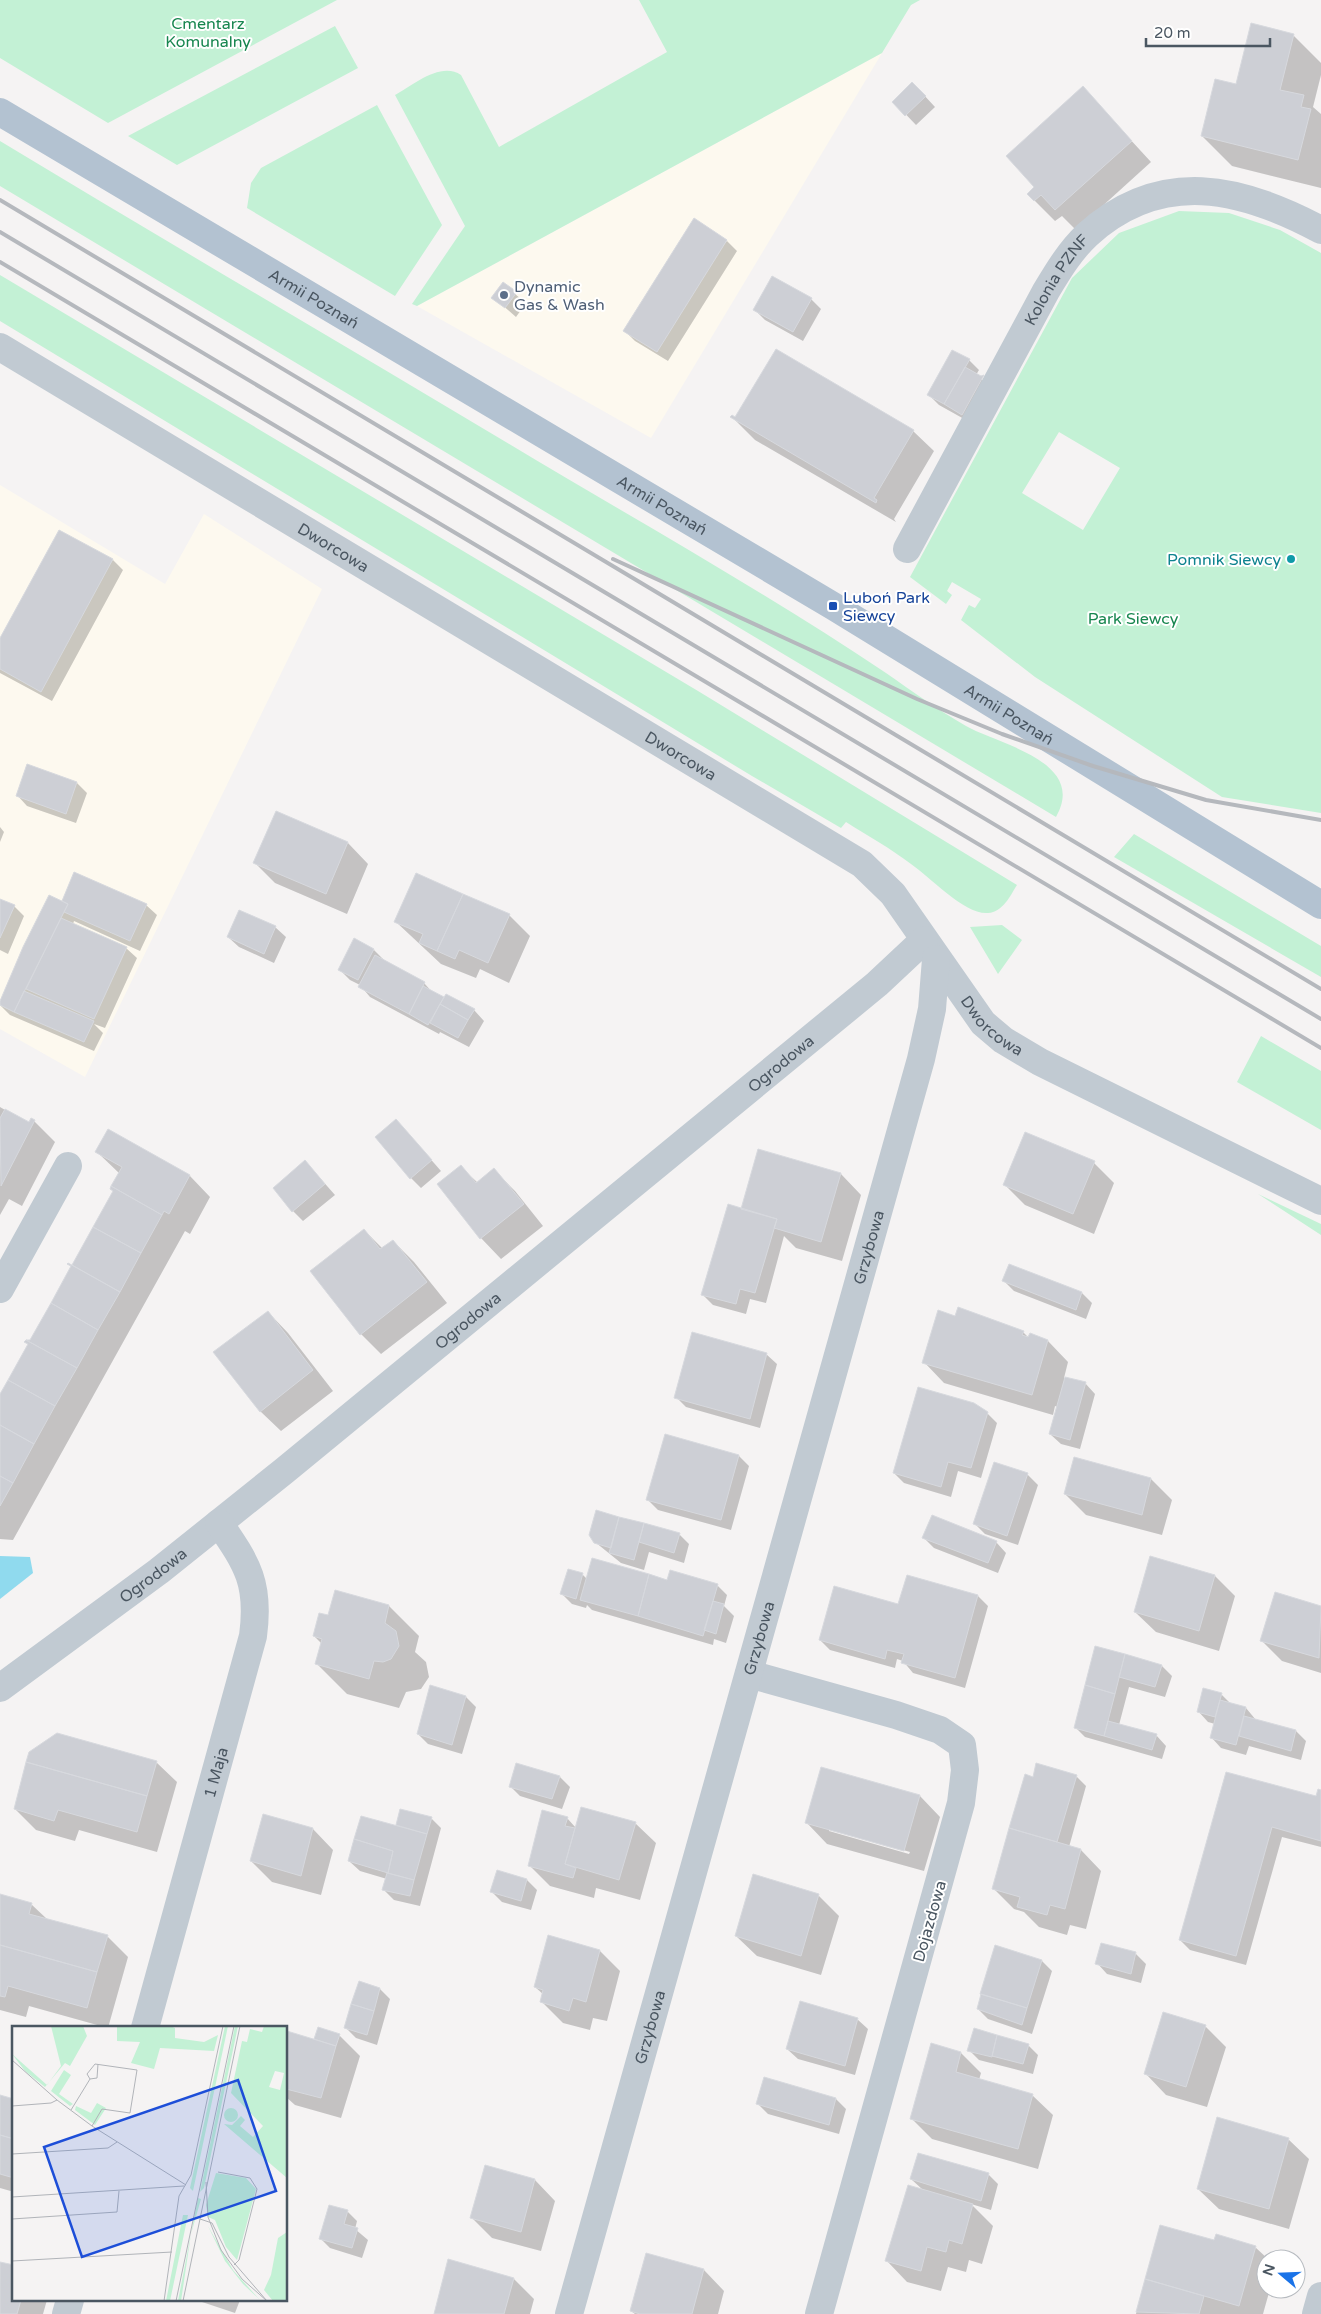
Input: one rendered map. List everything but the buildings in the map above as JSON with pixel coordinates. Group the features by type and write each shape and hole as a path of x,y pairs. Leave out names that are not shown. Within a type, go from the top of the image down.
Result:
{"main road":[{"name":"Armii Poznań","path":"0,112 833,606 1321,905"}],"street":[{"name":"Kolonia PZNF","path":"906,549 1046,291 1065,259 1086,236 1111,217 1138,202 1167,194 1196,191 1231,193 1264,204 1321,230"},
{"name":"Dworcowa","path":"0,347 845,853 881,881 903,908 930,950 983,1023 996,1036 1018,1050 1321,1201"},
{"name":"Ogrodowa","path":"0,1688 159,1571 877,984 930,950"},
{"name":"Grzybowa","path":"569,2314 921,1059 932,1008 930,950"},
{"path":"0,1289 68,1166"},
{"name":"1 Maja","path":"146,2026 253,1636 256,1598 251,1580 244,1561 219,1523"},
{"name":"Dojazdowa","path":"749,1674 940,1730 962,1745 965,1770 961,1803 820,2314"},
{"path":"1316,2314 1321,2296"}],"shaded area":[{"name":"Dynamic Gas & Wash","path":"882,53 651,438 417,306"},
{"path":"0,485 165,584 204,514 322,589 85,1077 0,1029"}],"green space":[{"name":"Cmentarz Komunalny","path":"0,0 337,0 108,123 0,58"},
{"path":"639,0 920,0 911,5 882,53 417,306 412,304 465,226 395,95 427,76 436,73 453,71 461,75 499,147 667,52"},
{"path":"335,26 358,68 177,165 128,136"},
{"path":"377,105 442,225 395,296 247,208 251,183 261,168"},
{"path":"0,141 808,622 966,726 1035,757 1050,768 1060,782 1063,798 1056,817 0,186"},
{"name":"Park Siewcy","path":"1179,211 1229,213 1280,230 1321,253 1321,813 1222,797 1035,677 961,620 969,605 975,608 981,599 952,582 947,591 952,595 946,604 910,577 1072,278 1119,233","holes":["1059,432 1120,468 1083,530 1022,493"]},
{"path":"0,275 698,691 1017,885 1012,894 1002,907 993,912 979,912 969,908 948,894 903,858 846,822 841,828 752,776 0,321"},
{"path":"1134,834 1321,946 1321,977 1114,857"},
{"path":"1002,925 1022,940 998,974 970,927"},
{"path":"1261,1036 1321,1071 1321,1130 1237,1082"},
{"path":"1258,1194 1321,1224 1321,1235"}],"water":[{"path":"0,1556 30,1557 33,1573 0,1599"}],"railway":[{"path":"0,200 1321,989"},
{"path":"0,232 1321,1019"},
{"path":"0,262 1321,1048"},
{"path":"613,559 917,699 1002,734 1093,766 1206,800 1321,820"}],"place":[{"name":"Dynamic Gas & Wash","path":"504,295"},
{"name":"Pomnik Siewcy","path":"1291,559"},
{"name":"Luboń Park Siewcy","path":"833,606"}]}
